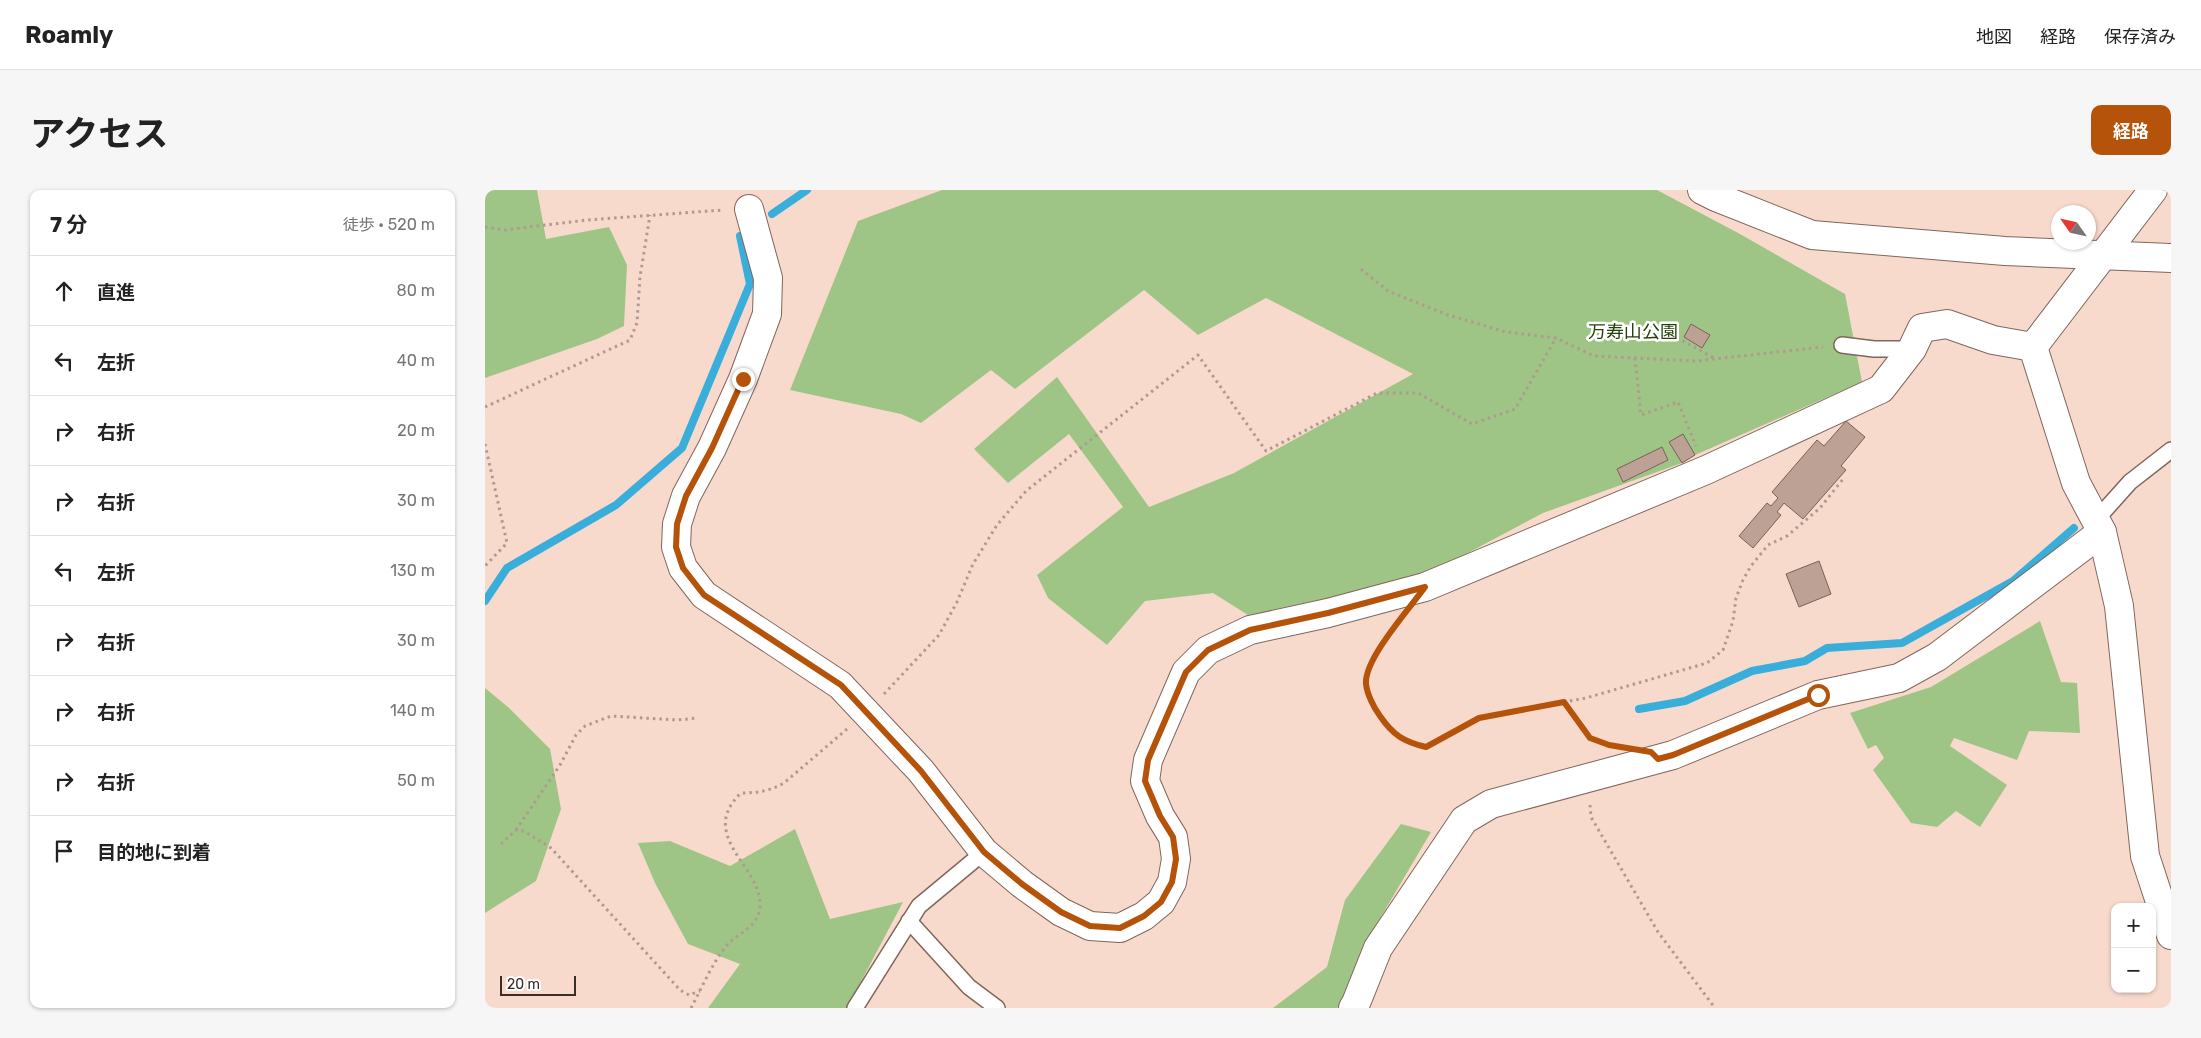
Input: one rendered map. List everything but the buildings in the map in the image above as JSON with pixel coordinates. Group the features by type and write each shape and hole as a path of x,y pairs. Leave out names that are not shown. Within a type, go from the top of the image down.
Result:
{"street":[{"path":"1702,190 1716,198 1812,235 2005,251 2171,258"},
{"path":"2033,347 2153,190"},
{"path":"749,209 767,278 767,314 739,388 712,448 686,496 677,524 676,547 683,568 704,595 841,685 921,771 984,852 1022,884 1061,912 1090,926 1120,928 1144,916 1161,902 1172,882 1176,859 1173,837 1160,816 1145,781 1148,760 1186,672 1208,650 1250,630 1328,613 1425,587 1706,470 1881,389 1913,349 1921,328 1947,324 1993,340 2033,347"},
{"path":"2033,347 2076,483 2099,526 2119,606 2145,856 2171,934"},
{"path":"1353,1008 1378,948 1464,820 1491,804 1673,755 1818,695 1899,678 1937,657 2099,526"}],"lane":[{"path":"1842,345 1874,349 1913,349"},
{"path":"2099,526 2130,482 2171,450"},
{"path":"855,1008 919,906 984,852"},
{"path":"909,921 969,987 997,1008"}],"path":[{"path":"485,227 504,230 650,214 749,209"},
{"path":"485,407 630,340 637,323 640,277 650,214"},
{"path":"1361,269 1388,291 1449,315 1506,332 1556,338 1594,356 1697,361 1842,345"},
{"path":"1654,325 1715,358"},
{"path":"691,1008 728,944 755,921 761,906 757,889 727,836 726,818 732,802 741,793 759,793 773,789 783,783 866,712 939,635 957,602 973,564 993,533 1026,491 1197,356 1266,451 1377,393 1418,393 1472,424 1515,409 1556,338"},
{"path":"1635,358 1641,415 1678,402 1706,470"},
{"path":"485,444 507,543 485,566"},
{"path":"1425,587 1384,642 1370,665 1366,684 1375,709 1389,728 1408,743 1426,747 1479,718 1586,698 1707,663 1723,650 1733,621 1736,598 1743,580 1768,545 1787,536 1803,524 1820,508 1843,479"},
{"path":"1564,702 1590,738 1609,745"},
{"path":"501,844 516,830 560,765 576,734 585,726 611,716 677,720 697,718"},
{"path":"1593,799 1589,806 1591,817 1657,932 1715,1008"},
{"path":"516,830 524,831 551,848 680,990 689,995 701,990"}],"green space":[{"path":"485,190 537,190 546,239 609,227 627,265 624,326 597,339 485,378"},
{"name":"万寿山公園","path":"942,190 1657,190 1740,234 1845,294 1862,382 1695,455 1682,463 1543,513 1419,579 1248,615 1213,593 1145,601 1107,645 1048,598 1037,575 1123,507 1069,434 1008,483 974,449 1057,377 1149,507 1234,473 1413,374 1266,298 1198,335 1144,290 1015,389 991,370 921,423 901,414 790,390 858,221"},
{"path":"2040,621 2061,682 2077,683 2080,733 2029,731 2017,760 1954,738 1950,746 2007,785 1980,827 1956,811 1937,827 1911,823 1873,770 1884,758 1876,745 1868,749 1850,713 1931,687"},
{"path":"485,688 509,708 550,749 561,809 536,881 485,913"},
{"path":"1401,824 1431,832 1366,942 1348,995 1337,1008 1273,1008 1327,967 1345,900"},
{"path":"795,829 830,919 903,902 847,1008 708,1008 740,964 688,944 655,883 638,843 670,841 730,866"}],"waterway":[{"path":"772,214 807,190"},
{"path":"485,601 507,568 616,505 682,448 750,284 740,236"},
{"path":"1639,709 1685,701 1752,671 1805,661 1827,648 1902,643 2013,581 2074,528"}],"route":[{"path":"743,379 712,448 686,496 677,524 676,547 683,568 704,595 841,685 921,771 984,852 1022,884 1061,912 1090,926 1120,928 1144,916 1161,902 1172,882 1176,859 1173,837 1160,816 1145,781 1148,760 1186,672 1208,650 1250,630 1328,613 1425,587 1384,642 1370,665 1366,684 1375,709 1389,728 1408,743 1426,747 1479,718 1564,702 1590,738 1609,745 1651,752 1658,759 1673,755 1818,695"}]}
